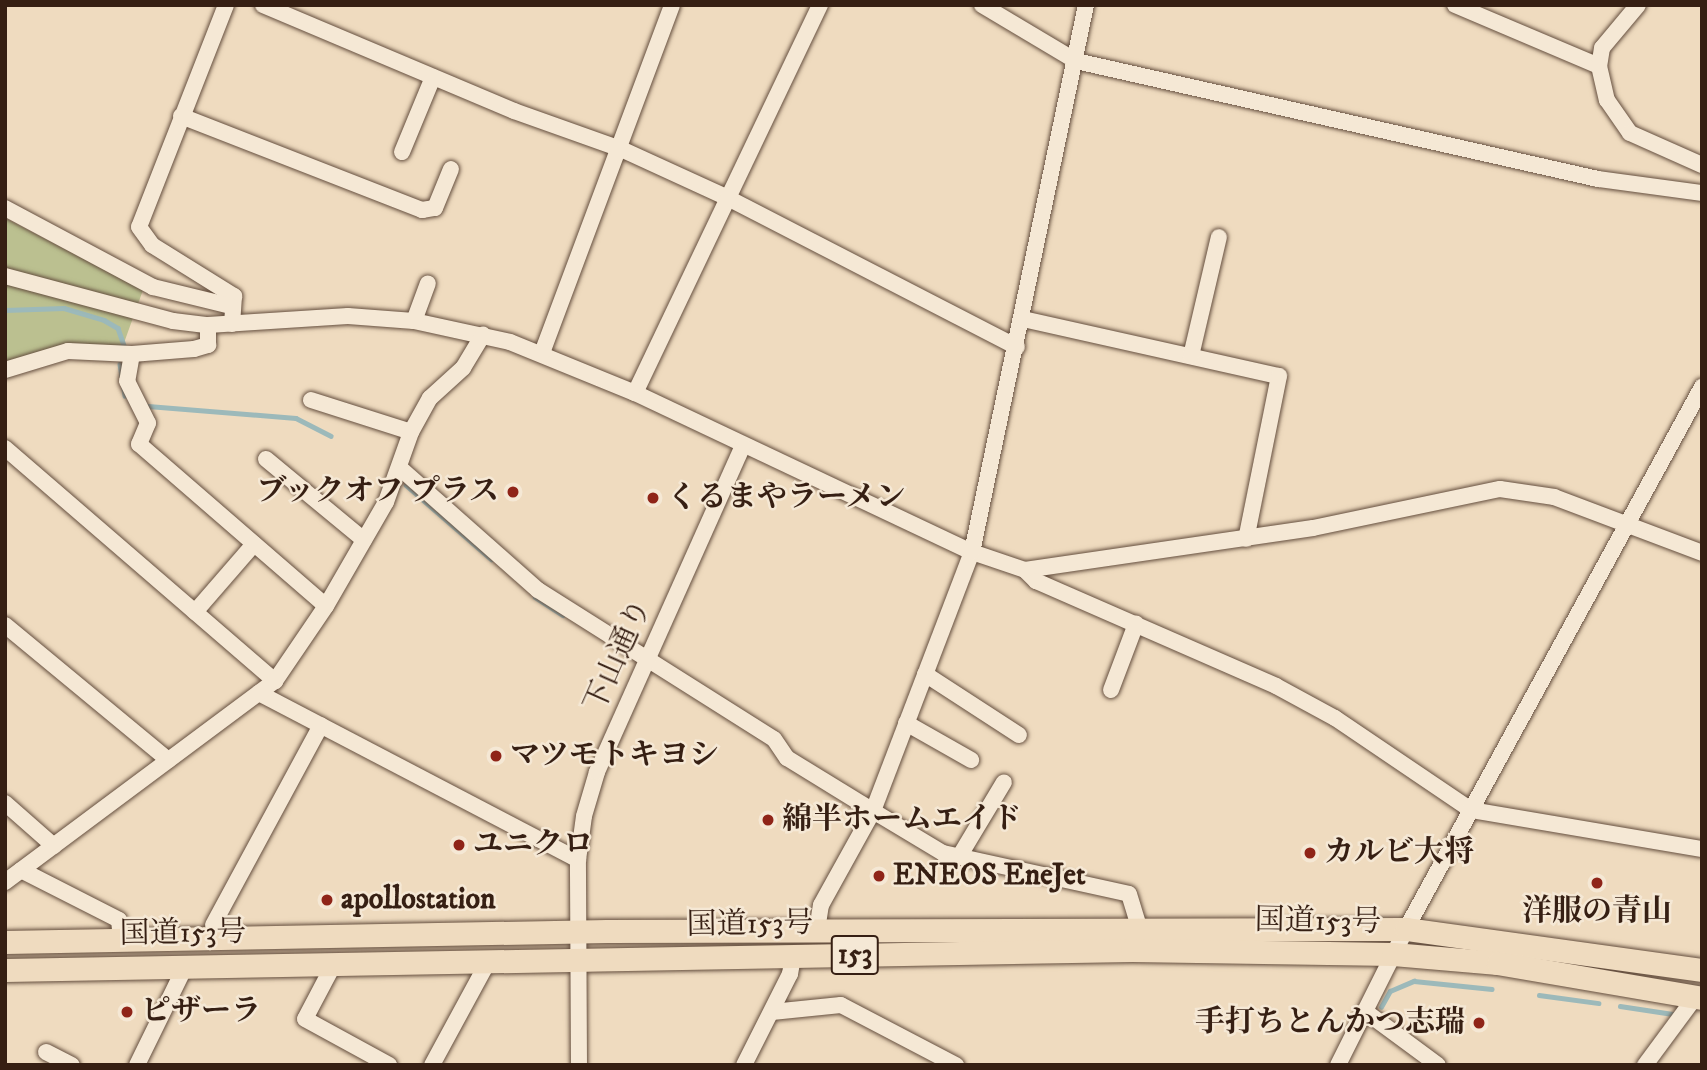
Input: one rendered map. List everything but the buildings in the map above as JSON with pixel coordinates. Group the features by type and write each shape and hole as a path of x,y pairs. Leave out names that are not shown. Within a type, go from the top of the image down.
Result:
{"highway":[{"name":"国道153号","path":"5,942 580,932 1139,927 1406,929 1702,970"},
{"name":"国道153号","path":"5,970 335,962 1132,950 1393,954 1498,963 1699,997"}],"street":[{"path":"226,5 139,227 152,245 234,296 231,306 232,324"},
{"path":"262,5 433,78 621,149 728,198 1017,347"},
{"path":"542,353 621,149 672,5"},
{"path":"635,393 820,5"},
{"path":"982,5 1076,61 1598,179 1702,193"},
{"path":"817,930 821,905 873,811 972,552 1023,319 1086,5"},
{"path":"1455,5 1599,66"},
{"path":"1638,5 1602,48 1599,66 1606,100 1630,133 1702,165"},
{"path":"402,152 433,78"},
{"path":"181,116 422,210 435,208 451,169"},
{"path":"5,208 153,287 231,306"},
{"path":"1191,356 1219,237"},
{"path":"5,276 173,321 208,325 348,316 414,321 483,335 542,353 635,393 972,552 1025,570 1246,539 1500,489 1553,497 1702,553"},
{"path":"414,321 428,283"},
{"path":"1023,319 1279,376 1246,539"},
{"path":"5,370 68,351 132,354 208,345 208,325"},
{"path":"5,882 275,681 326,606 364,540 400,468 411,432 430,398 463,369 483,335"},
{"path":"132,354 127,381 148,423 139,444 326,606"},
{"path":"1338,1065 1406,929 1626,524 1696,407 1702,387"},
{"path":"312,400 411,432"},
{"name":"下山通り","path":"579,1065 581,958 578,860 597,772 743,446"},
{"path":"5,448 275,681"},
{"path":"266,459 364,540"},
{"path":"400,468 538,590 774,739 788,758 873,811 943,853 1129,894 1139,927"},
{"path":"195,612 254,544"},
{"path":"1025,570 1035,581 1276,686 1335,718 1471,810 1702,849"},
{"path":"1111,690 1136,624"},
{"path":"5,625 168,760"},
{"path":"925,674 1019,735"},
{"path":"259,693 578,860"},
{"path":"906,723 971,760"},
{"path":"213,925 321,724"},
{"path":"959,857 1004,782"},
{"path":"5,803 54,846"},
{"path":"21,870 119,920 121,940"},
{"path":"744,1065 772,1012 793,957"},
{"path":"432,1065 489,960"},
{"path":"335,962 304,1019 389,1065"},
{"path":"137,1065 186,965"},
{"path":"1645,1065 1699,997"},
{"path":"772,1012 841,1005 956,1065"},
{"path":"1366,1012 1438,1065"},
{"path":"46,1052 72,1065"}],"green space":[{"path":"5,218 143,290 120,354 85,354 5,370"}],"waterway":[{"path":"5,310 64,308 104,320 118,328 125,348"},
{"path":"120,364 125,396"},
{"path":"148,406 296,418 331,436"},
{"path":"406,485 491,559"},
{"path":"535,597 563,615"},
{"path":"1381,1007 1390,991 1414,981 1492,989"},
{"path":"1539,995 1598,1003"},
{"path":"1620,1006 1672,1014"}],"place":[{"name":"ブックオフ プラス","path":"513,492"},
{"name":"くるまやラーメン","path":"653,498"},
{"name":"マツモトキヨシ","path":"496,756"},
{"name":"綿半ホームエイド","path":"768,820"},
{"name":"ユニクロ","path":"459,845"},
{"name":"カルビ大将","path":"1310,853"},
{"name":"ENEOS EneJet","path":"879,876"},
{"name":"洋服の青山","path":"1597,883"},
{"name":"apollostation","path":"327,900"},
{"name":"ピザーラ","path":"127,1012"},
{"name":"手打ちとんかつ志瑞","path":"1479,1023"}]}
